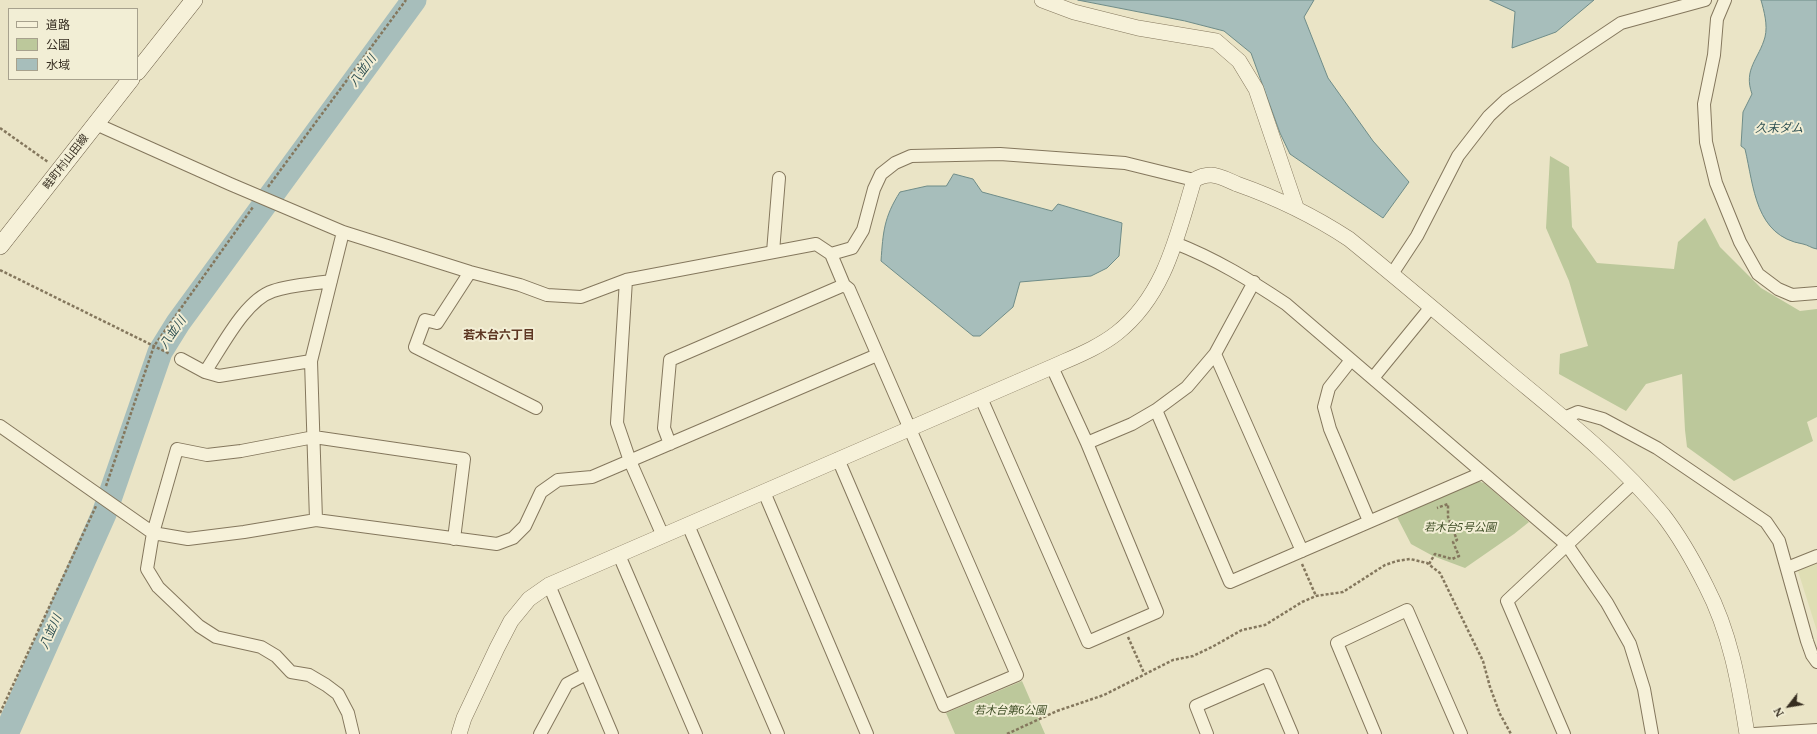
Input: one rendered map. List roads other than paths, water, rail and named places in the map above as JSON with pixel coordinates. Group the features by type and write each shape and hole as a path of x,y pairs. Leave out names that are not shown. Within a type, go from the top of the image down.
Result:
{"main road":[{"path":"138,71 194,0"},
{"name":"畦町村山田線","path":"0,246 130,80"}],"street":[{"path":"1042,0 1074,12 1138,28 1216,42 1240,61 1256,89 1296,207"},
{"path":"1392,274 1417,236 1458,156 1489,116 1506,100 1621,23 1705,0"},
{"path":"1725,0 1717,19 1714,55 1704,104 1706,142 1716,183 1740,242 1758,274 1778,290 1792,295 1817,293"},
{"path":"96,124 343,232 470,272 520,285 547,295 581,297 626,280 816,244 831,254 844,285 849,289 1017,675 944,706 838,460"},
{"path":"831,254 852,248 863,230 874,189 881,174 895,163 911,156 1000,154 1117,163 1194,180 1202,176 1212,175 1296,207 1349,239 1564,418 1634,482 1664,516 1686,550 1707,587 1727,638 1738,678 1747,734"},
{"path":"773,252 779,178"},
{"path":"459,734 467,711 511,621 529,599 549,585 1052,367 1097,346 1117,333 1133,318 1153,294 1166,270 1194,180"},
{"path":"316,520 311,360 343,232"},
{"path":"1175,243 1205,254 1254,282 1286,304 1567,545 1607,603 1630,644 1644,689 1652,734"},
{"path":"470,272 437,323 425,320 415,347 536,408"},
{"path":"626,280 617,423 630,461 663,536"},
{"path":"206,372 248,307 258,298 273,291 331,281"},
{"path":"1086,443 1132,424 1156,410 1187,387 1215,354 1254,282"},
{"path":"670,444 664,428 670,360 844,285"},
{"path":"1373,378 1431,307"},
{"path":"1215,354 1299,552"},
{"path":"0,426 153,533 188,539 244,532 316,520 497,544 513,538 525,526 541,492 558,480 592,477 877,355"},
{"path":"181,359 206,372 219,376 311,360"},
{"path":"1351,360 1329,388 1324,408 1330,429 1369,521"},
{"path":"982,398 1088,642 1124,627 1157,612 1086,443 1052,367"},
{"path":"1156,410 1230,582 1482,473"},
{"path":"1564,418 1578,412 1603,419 1657,448 1766,522 1779,541 1807,641 1812,655 1817,662"},
{"path":"353,734 348,713 338,694 309,675 291,672 276,656 261,647 216,637 199,626 158,587 147,569 153,533 177,449 207,455 240,451 314,437 464,459 454,538"},
{"path":"1564,734 1506,601 1634,482"},
{"path":"764,492 867,734"},
{"path":"688,525 778,734"},
{"path":"619,554 696,734"},
{"path":"1787,568 1817,556"},
{"path":"549,585 612,734"},
{"path":"1375,734 1337,643 1407,610 1461,734"},
{"path":"540,734 567,684 586,674"},
{"path":"1208,734 1196,706 1267,675 1292,734"},
{"path":"1754,734 1817,730"}],"water":[{"path":"1078,0 1314,0 1304,17 1328,78 1373,141 1409,182 1383,218 1290,154 1280,133 1251,53 1224,31 1185,21"},
{"path":"1490,0 1594,0 1556,32 1512,48 1515,12"},
{"name":"久末ダム","path":"1761,0 1817,0 1817,249 1787,239 1775,231 1766,220 1759,208 1745,149 1741,146 1743,112 1752,94 1749,78 1766,32"},
{"path":"954,174 973,179 982,192 1052,211 1058,204 1122,223 1119,256 1107,268 1091,276 1020,282 1013,307 980,336 973,336 881,261 887,217 900,192 927,186 946,186"}],"waterway":[{"name":"八並川","path":"6,734 104,514 160,352 178,323 414,0"}],"district":[{"name":"若木台六丁目","path":"499,336"}],"park label":[{"name":"若木台5号公園","path":"1460,528"},
{"name":"若木台第6公園","path":"1010,711"}]}
